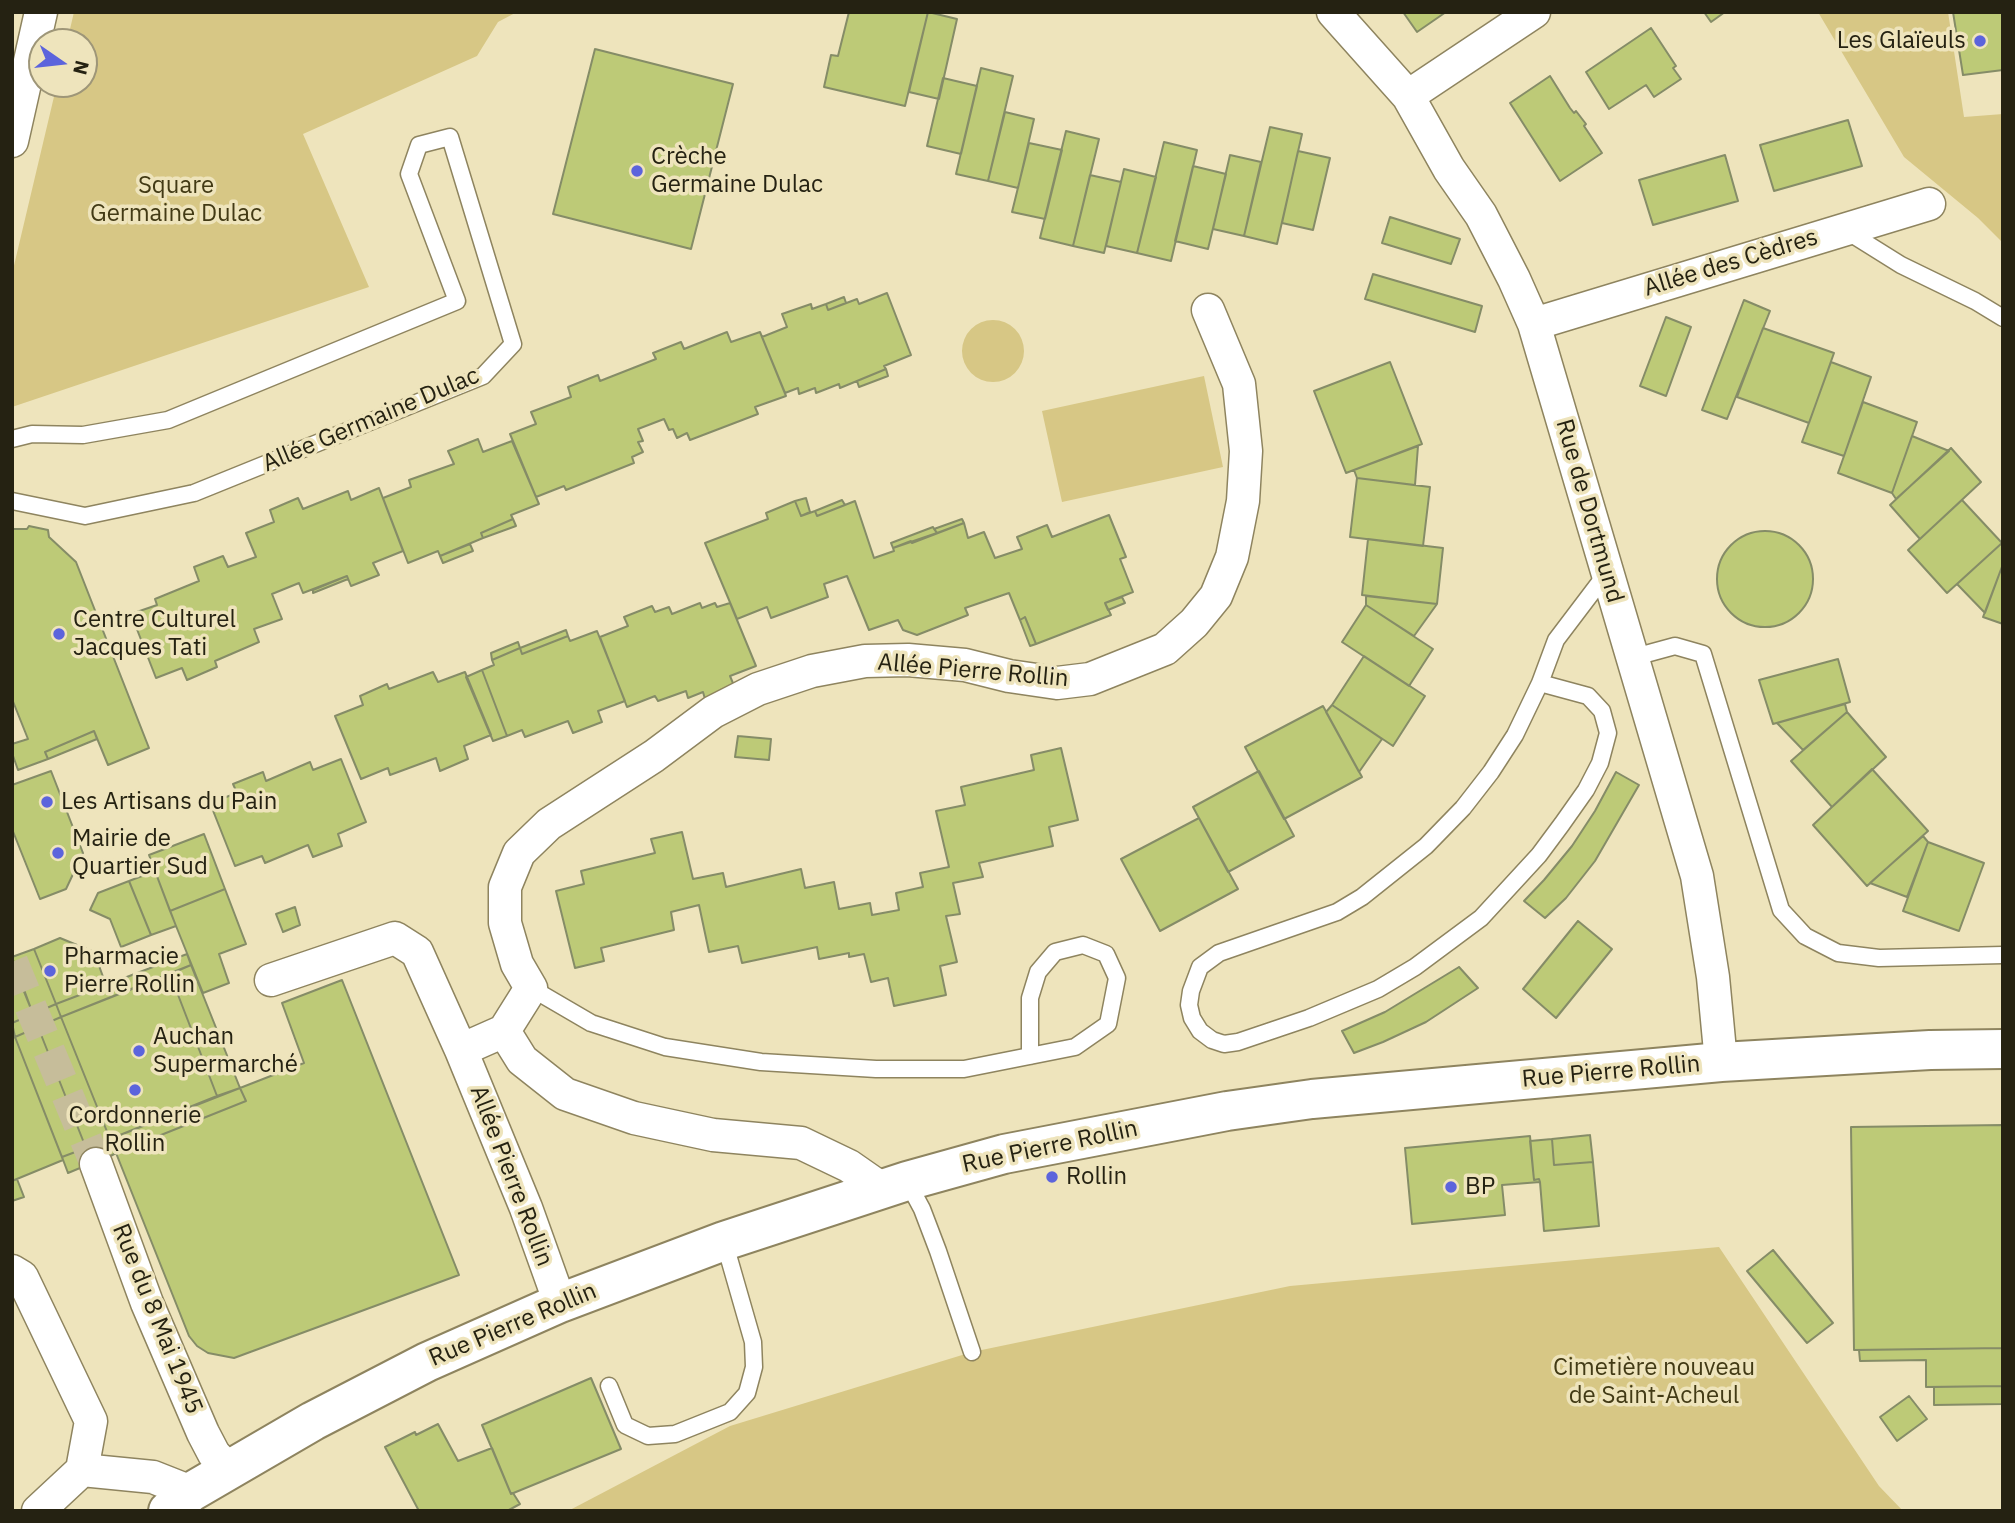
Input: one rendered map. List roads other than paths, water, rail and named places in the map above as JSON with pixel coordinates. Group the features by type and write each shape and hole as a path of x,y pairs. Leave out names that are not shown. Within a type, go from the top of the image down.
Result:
{"street":[{"path":"12,141 41,12"},
{"name":"Rue de Dortmund","path":"1333,12 1408,96 1449,169 1480,215 1534,324 1697,876 1713,977 1721,1062"},
{"path":"1408,96 1534,12"},
{"name":"Allée des Cèdres","path":"1534,324 1929,204"},
{"name":"Allée Pierre Rollin","path":"531,988 517,964 505,923 505,887 519,853 550,824 654,756 713,712 769,685 812,671 865,662 908,660 965,665 1009,676 1057,683 1090,679 1165,649 1194,623 1216,596 1233,557 1243,501 1246,451 1239,384 1208,310"},
{"name":"Allée Pierre Rollin","path":"271,980 396,938 417,952 526,1208 559,1303"},
{"path":"461,1050 504,1031 531,988"},
{"path":"504,1031 522,1060 565,1094 634,1118 713,1135 801,1143 894,1185"},
{"name":"Rue Pierre Rollin","path":"179,1501 228,1469 427,1362 559,1303 724,1241 894,1185 1004,1154 1083,1137 1299,1100 1721,1062 1930,1050 2003,1049"},
{"name":"Rue du 8 Mai 1945","path":"96,1164 147,1303 198,1422 214,1454 228,1469"},
{"path":"12,1271 22,1278 91,1421 82,1470 38,1511"},
{"path":"82,1470 153,1477 179,1501"}],"lane":[{"name":"Allée Germaine Dulac","path":"12,439 32,434 83,435 168,420 457,301 409,174 419,145 450,137 513,344 483,376 194,493 85,516 12,501"},
{"path":"1843,229 1901,265 1975,300 2003,318"},
{"path":"1541,683 1588,696 1602,711 1608,733 1600,762 1586,790 1539,855 1481,918 1415,967 1378,989 1309,1018 1238,1042 1224,1044 1212,1040 1200,1031 1192,1018 1189,1005 1200,967 1219,953 1338,912 1362,897 1426,846 1463,807 1491,772 1515,735 1541,683 1556,640 1606,573"},
{"path":"1631,658 1675,646 1703,654 1781,910 1805,936 1838,953 1879,958 2003,955"},
{"path":"531,988 591,1023 666,1047 761,1062 876,1069 964,1069 1030,1056 1075,1047 1108,1024 1117,978 1106,954 1083,945 1055,952 1038,972 1030,998 1030,1056"},
{"path":"894,1185 922,1209 972,1352"},
{"path":"609,1386 625,1425 648,1436 674,1434 730,1412 747,1393 754,1367 753,1342 724,1241"}],"tunnel":[{"path":"12,962 96,1164"}],"place":[{"name":"Les Glaïeuls","path":"1980,41"},
{"name":"Crèche Germaine Dulac","path":"637,171"},
{"name":"Centre Culturel Jacques Tati","path":"59,634"},
{"name":"Les Artisans du Pain","path":"47,802"},
{"name":"Mairie de Quartier Sud","path":"58,853"},
{"name":"Pharmacie Pierre Rollin","path":"50,971"},
{"name":"Auchan Supermarché","path":"139,1051"},
{"name":"Cordonnerie Rollin","path":"135,1090"},
{"name":"Rollin","path":"1052,1177"},
{"name":"BP","path":"1451,1187"}],"park label":[{"name":"Square Germaine Dulac","path":"176,200"},
{"name":"Cimetière nouveau de Saint-Acheul","path":"1654,1382"}]}
